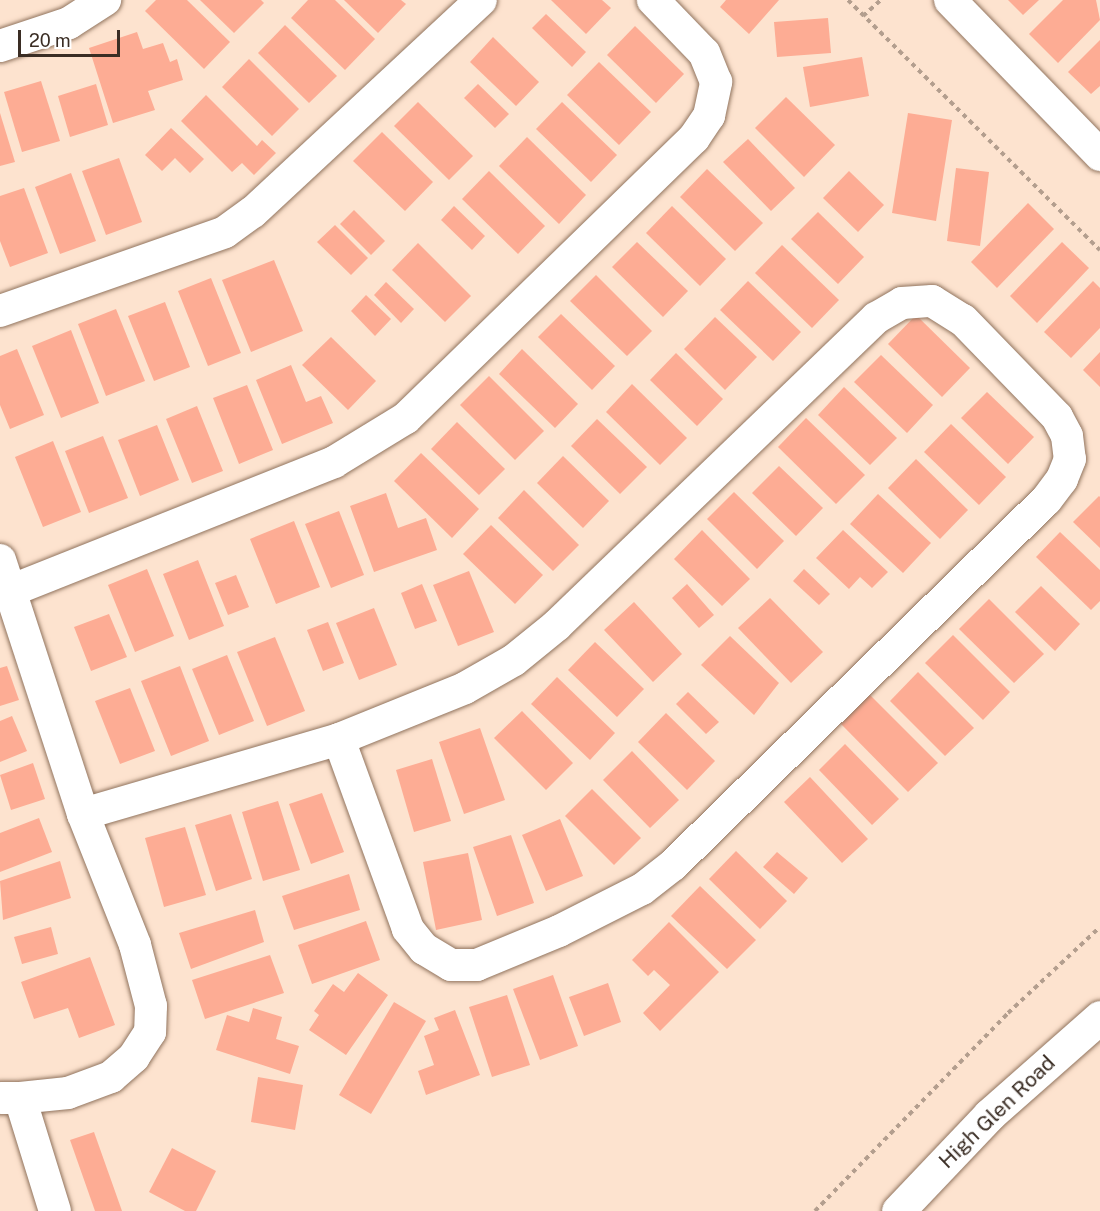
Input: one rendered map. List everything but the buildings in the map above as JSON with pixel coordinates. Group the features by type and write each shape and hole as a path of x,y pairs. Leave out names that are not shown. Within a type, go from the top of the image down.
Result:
{"main road":[{"name":"High Glen Road","path":"898,1211 989,1114 1100,1017"}],"street":[{"path":"0,46 69,23 105,0"},
{"path":"0,312 225,232 253,212 481,0"},
{"path":"10,591 334,462 406,418 694,138 709,116 716,82 704,53 653,0"},
{"path":"950,0 1100,155"},
{"path":"83,814 339,740 465,688 514,660 557,625 876,318 902,303 932,302 963,320 1057,417 1067,436 1070,459 1062,479 1047,500 673,865 642,889 559,931 477,965 451,965 424,949 408,929 339,740"},
{"path":"0,560 83,814 135,945 151,1006 150,1032 134,1058 111,1077 68,1093 10,1098 55,1211"}],"path":[{"path":"848,0 1100,250"},
{"path":"863,16 881,0"},
{"path":"815,1211 1008,1013 1100,927"}]}
